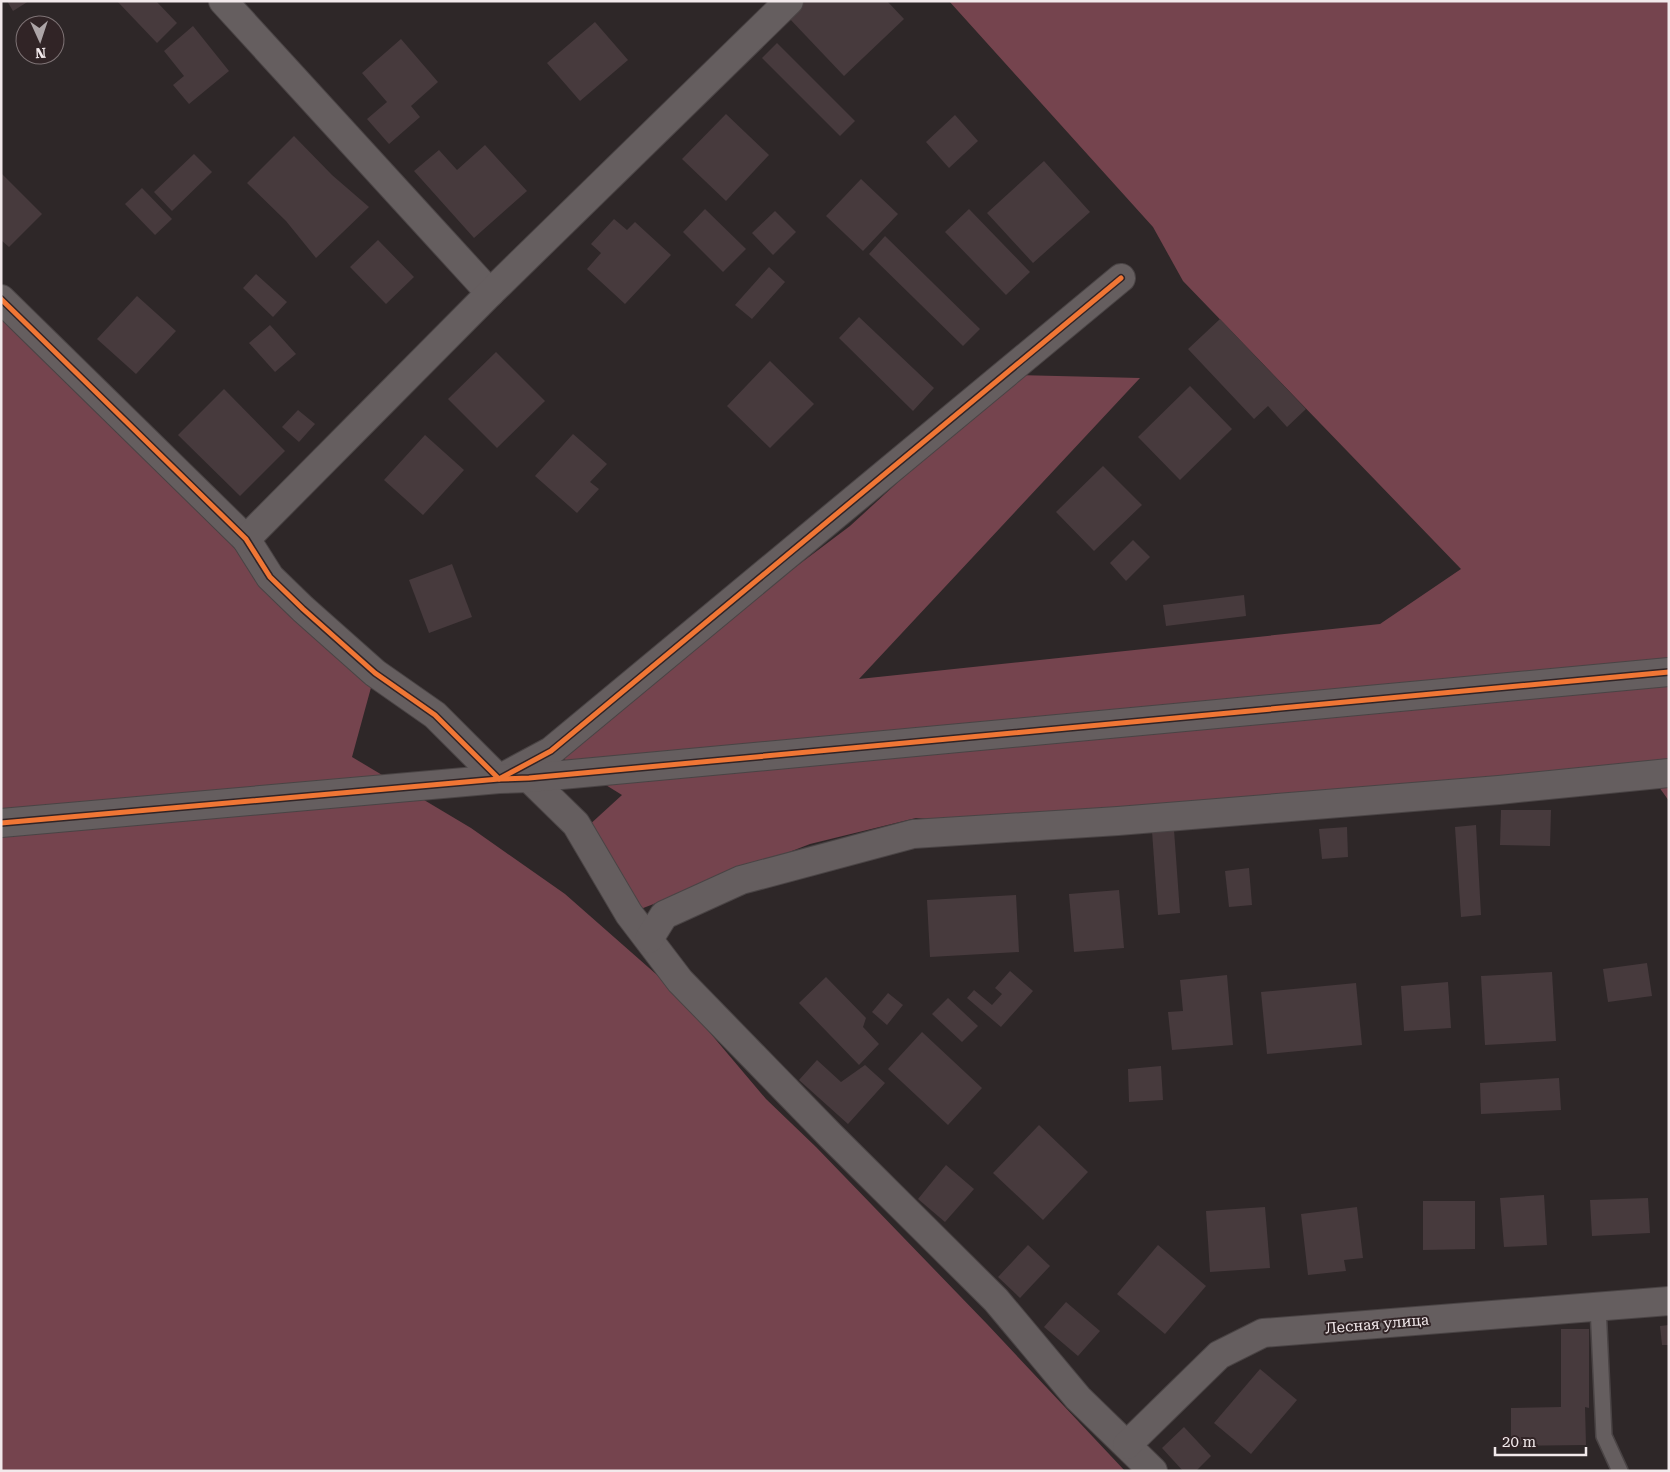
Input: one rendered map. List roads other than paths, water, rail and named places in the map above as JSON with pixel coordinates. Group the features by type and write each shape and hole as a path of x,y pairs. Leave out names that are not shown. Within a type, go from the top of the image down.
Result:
{"street":[{"path":"223,1 490,293"},
{"path":"246,539 490,293 789,1"},
{"path":"499,779 551,751 1120,278"},
{"path":"1,299 246,539 270,576 303,609 375,673 435,715 499,779"},
{"path":"1,823 499,779 529,778 1669,672"},
{"path":"649,939 664,915 741,880 913,834 1118,821 1499,790 1669,773"},
{"path":"529,778 576,824 629,914 680,981 838,1143 996,1300 1078,1398 1153,1471"},
{"name":"Лесная улица","path":"1127,1445 1219,1355 1263,1333 1669,1301"}],"lane":[{"path":"1598,1306 1604,1436 1620,1471"}]}
